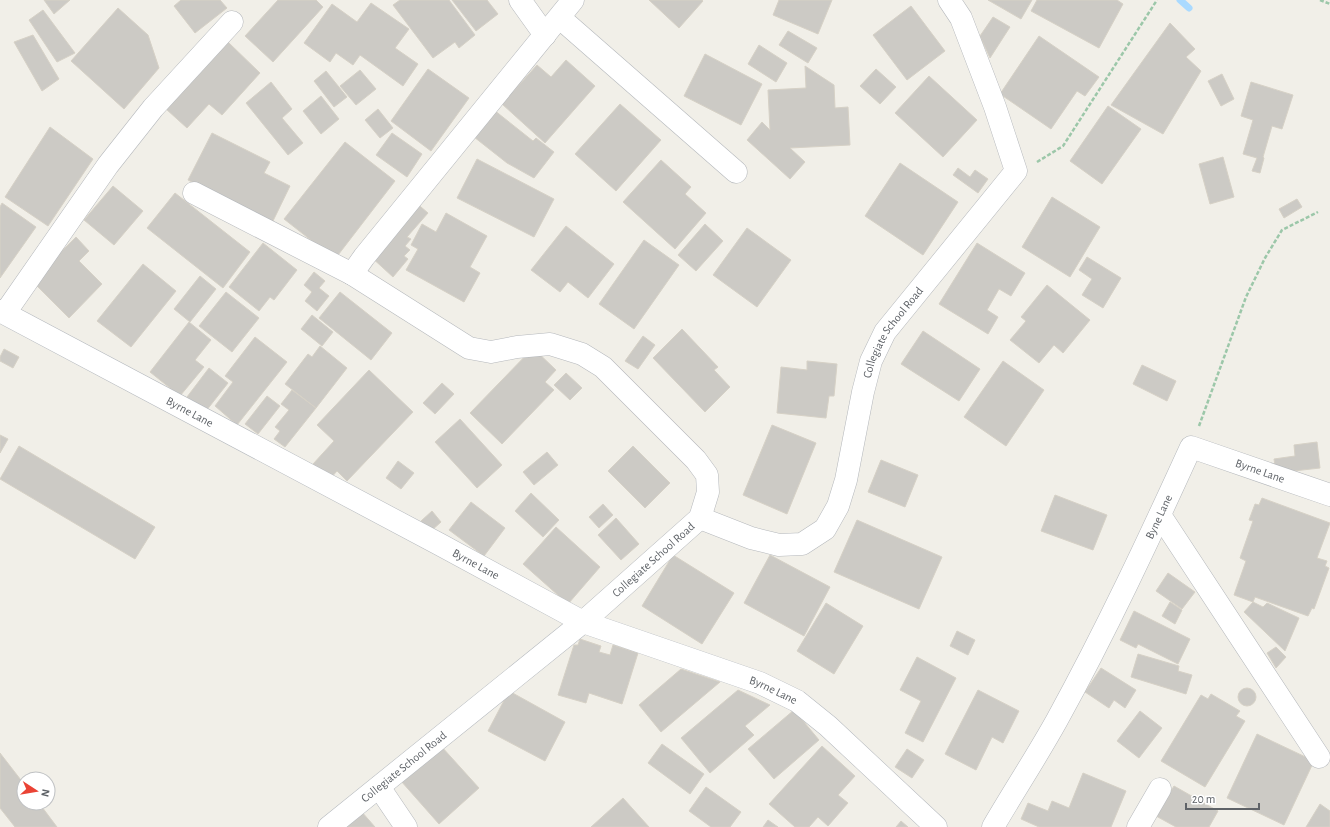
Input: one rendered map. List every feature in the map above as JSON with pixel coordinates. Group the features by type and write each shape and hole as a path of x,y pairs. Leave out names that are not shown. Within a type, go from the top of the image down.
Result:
{"street":[{"path":"520,0 545,35"},
{"path":"352,274 364,257 560,18 573,0"},
{"path":"949,0 961,18 995,107 1016,171"},
{"path":"560,18 736,172"},
{"path":"2,312 108,165 153,108 232,22"},
{"name":"Collegiate School Road","path":"330,827 583,622 700,518 751,538 779,545 802,544 824,529 838,506 846,480 863,392 871,361 885,332 1016,171"},
{"path":"194,193 352,274 469,348 491,352 517,347 550,344 582,354 603,367 696,460 707,475 708,492 700,518"},
{"name":"Byrne Lane","path":"2,312 432,540 583,622 760,683 797,701 828,726 936,827"},
{"name":"Byrne Lane","path":"1191,447 1330,495"},
{"name":"Byne Lane","path":"993,827 1056,721 1095,648 1160,515 1191,447"},
{"path":"1160,515 1319,757"},
{"path":"379,787 406,827"},
{"path":"1138,827 1160,789"}],"path":[{"path":"1016,171 1042,160 1063,146 1157,0"},
{"path":"1320,0 1330,4"},
{"path":"1191,447 1246,297 1265,258 1282,230 1318,212"}],"building":[{"path":"44,0 70,0 54,14"},
{"path":"181,0 220,0 227,8 195,33 174,6"},
{"path":"278,0 316,0 323,7 273,62 245,36"},
{"path":"400,0 449,0 475,35 459,48 455,42 433,58 393,5"},
{"path":"452,0 487,0 498,14 476,31"},
{"path":"649,0 702,0 703,1 679,28"},
{"path":"779,0 832,0 818,34 773,15"},
{"path":"988,0 1032,0 1021,19"},
{"path":"1037,0 1117,0 1123,4 1099,48 1031,11"},
{"path":"371,3 409,29 395,48 418,64 403,86 360,55 353,65 336,53 330,62 304,43 332,4 357,22"},
{"path":"911,6 945,51 907,80 873,35"},
{"path":"118,8 148,35 159,68 124,109 71,61"},
{"path":"43,10 75,53 57,62 29,20"},
{"path":"993,17 1010,27 990,58 980,36"},
{"path":"1170,23 1195,49 1186,57 1201,71 1163,134 1111,105"},
{"path":"788,31 817,48 808,63 779,45"},
{"path":"33,35 59,79 42,91 14,42"},
{"path":"1039,36 1099,77 1085,96 1077,91 1051,129 1000,94"},
{"path":"228,42 260,73 222,115 209,104 187,128 166,109"},
{"path":"759,45 787,63 776,82 748,64"},
{"path":"705,54 762,84 741,125 684,96"},
{"path":"566,60 595,86 545,143 502,104 537,65 551,77"},
{"path":"805,66 834,85 835,108 848,107 850,145 790,148 805,162 790,179 747,140 762,122 770,130 768,90 806,88"},
{"path":"428,69 469,98 431,151 391,121"},
{"path":"876,69 896,87 880,104 860,86"},
{"path":"360,70 376,89 356,105 340,86"},
{"path":"326,71 347,97 334,107 314,81"},
{"path":"1222,74 1234,99 1221,106 1208,81"},
{"path":"929,76 977,120 943,157 895,113"},
{"path":"271,82 292,109 282,118 303,143 288,155 246,103"},
{"path":"1251,82 1293,95 1282,129 1272,126 1260,173 1252,171 1257,158 1243,154 1253,120 1241,116"},
{"path":"321,96 339,119 321,134 303,111"},
{"path":"620,104 661,140 616,191 575,154"},
{"path":"1108,106 1141,129 1102,184 1070,161"},
{"path":"378,109 393,128 380,138 365,120"},
{"path":"494,110 533,141 536,138 554,152 534,178 507,163 474,137"},
{"path":"50,127 93,159 48,226 5,197"},
{"path":"212,133 270,162 264,173 290,186 272,223 188,180"},
{"path":"392,133 422,154 407,177 376,155"},
{"path":"345,142 395,181 335,259 284,219"},
{"path":"1223,157 1234,197 1210,204 1199,164"},
{"path":"477,159 554,199 534,237 457,198"},
{"path":"661,160 691,187 685,194 706,213 675,249 623,202"},
{"path":"900,163 958,202 923,255 865,216"},
{"path":"958,168 970,177 975,170 988,179 978,193 953,175"},
{"path":"113,186 143,211 114,245 84,220"},
{"path":"175,193 250,252 223,288 147,228"},
{"path":"1052,197 1100,227 1070,277 1022,247"},
{"path":"1297,199 1302,207 1284,218 1279,209"},
{"path":"414,201 428,213 407,237 411,239 405,246 410,250 404,256 408,259 393,277 370,256"},
{"path":"2,203 36,227 0,278 0,207"},
{"path":"446,213 487,236 470,267 480,273 464,302 406,270 418,249 411,245 422,224 436,232"},
{"path":"705,224 723,241 696,271 678,255"},
{"path":"566,226 614,264 588,298 568,282 560,292 531,270"},
{"path":"747,228 791,260 757,307 713,275"},
{"path":"76,237 89,251 79,261 102,284 69,318 32,281"},
{"path":"644,240 679,265 634,329 599,304"},
{"path":"263,243 297,270 274,300 270,297 259,311 229,287"},
{"path":"977,243 1025,273 1011,296 999,289 987,310 998,317 988,334 939,304"},
{"path":"1087,257 1121,278 1103,308 1082,295 1092,279 1079,270"},
{"path":"143,264 176,291 131,347 97,321"},
{"path":"314,272 325,281 319,288 329,296 317,311 305,301 312,292 304,285"},
{"path":"200,276 216,289 190,322 174,309"},
{"path":"1047,285 1090,320 1063,353 1054,345 1039,363 1010,340 1026,321 1021,317"},
{"path":"226,292 259,318 232,352 199,326"},
{"path":"340,292 392,333 371,360 319,318"},
{"path":"312,315 333,332 322,346 301,329"},
{"path":"189,322 211,340 195,360 204,367 180,396 150,372"},
{"path":"682,329 718,367 714,370 730,387 705,412 653,358"},
{"path":"923,331 980,369 959,401 901,364"},
{"path":"643,336 655,345 638,369 625,361"},
{"path":"255,337 287,362 237,425 215,406 233,382 225,376"},
{"path":"320,346 347,368 316,408 285,384 308,354 312,357"},
{"path":"533,348 556,370 545,382 554,390 502,444 470,413"},
{"path":"4,349 19,357 13,368 0,361 0,357"},
{"path":"807,361 837,364 834,396 829,396 826,418 777,413 781,367 807,370"},
{"path":"1003,361 1044,390 1006,446 964,417"},
{"path":"1142,365 1176,381 1167,401 1133,384"},
{"path":"209,368 228,383 206,411 187,397"},
{"path":"369,370 413,412 347,481 337,471 329,480 313,464 334,441 317,425"},
{"path":"566,373 582,388 570,400 554,385"},
{"path":"442,383 454,394 435,414 423,403"},
{"path":"292,390 316,408 285,447 274,439 280,431 275,427 289,410 281,404"},
{"path":"267,396 280,406 258,434 245,424"},
{"path":"460,419 502,465 477,488 435,442"},
{"path":"772,425 816,443 787,514 743,495"},
{"path":"0,435 8,439 0,453"},
{"path":"1317,442 1320,468 1276,473 1274,459 1295,456 1294,445"},
{"path":"19,446 155,527 135,559 0,479"},
{"path":"633,446 670,483 645,508 608,471"},
{"path":"547,452 558,465 534,485 523,472"},
{"path":"881,460 918,475 905,507 868,492"},
{"path":"398,461 414,473 401,489 386,478"},
{"path":"531,493 559,520 543,537 515,511"},
{"path":"1055,495 1107,515 1093,550 1041,531"},
{"path":"1262,498 1330,523 1317,558 1327,561 1325,566 1329,568 1314,609 1312,608 1308,616 1255,597 1253,602 1234,595 1246,561 1240,558 1253,521 1249,520 1255,504 1259,505"},
{"path":"471,502 505,528 484,556 449,530"},
{"path":"603,504 613,515 599,528 589,517"},
{"path":"432,511 441,522 431,531 421,521"},
{"path":"616,518 639,544 621,560 598,535"},
{"path":"857,520 942,557 919,609 834,572"},
{"path":"556,527 600,567 568,604 523,564"},
{"path":"673,555 734,593 702,644 642,606"},
{"path":"770,555 830,587 804,636 744,603"},
{"path":"1168,573 1195,592 1182,609 1156,591"},
{"path":"1170,602 1182,610 1175,624 1162,616"},
{"path":"1253,602 1263,607 1267,603 1299,618 1285,651 1244,612"},
{"path":"826,603 863,626 834,674 797,651"},
{"path":"1134,611 1190,639 1178,664 1138,644 1136,648 1120,640"},
{"path":"957,631 975,640 968,655 950,646"},
{"path":"580,639 601,646 599,652 610,655 613,645 638,653 622,704 589,693 586,703 558,695 574,645 578,645"},
{"path":"1276,647 1286,657 1276,668 1267,653"},
{"path":"1138,654 1179,666 1178,671 1192,675 1186,694 1131,677"},
{"path":"917,657 956,678 923,742 905,733 921,701 900,690"},
{"path":"1101,668 1136,690 1125,708 1114,700 1109,708 1085,692"},
{"path":"681,669 720,682 661,732 639,705"},
{"path":"1247,688 1253,691 1256,697 1253,703 1247,706 1241,703 1238,697 1241,691"},
{"path":"738,690 770,705 745,726 754,735 710,773 681,738"},
{"path":"978,690 1019,711 1003,743 992,737 976,770 945,754"},
{"path":"509,691 565,722 545,761 488,731"},
{"path":"1211,694 1240,711 1236,716 1245,721 1205,787 1161,761 1201,695 1208,699"},
{"path":"794,710 819,740 774,779 748,749"},
{"path":"1140,711 1162,728 1139,758 1117,741"},
{"path":"1257,734 1314,761 1284,825 1227,798"},
{"path":"662,744 704,774 690,794 648,763"},
{"path":"441,746 479,788 439,824 401,781"},
{"path":"822,746 855,776 838,795 848,803 828,826 818,817 809,827 795,827 769,804"},
{"path":"907,749 924,760 912,778 895,767"},
{"path":"0,753 16,774 16,811 45,811 57,827 15,827 0,808"},
{"path":"1083,773 1126,791 1111,827 1039,827 1021,819 1028,803 1048,811 1052,801 1069,808"},
{"path":"1174,786 1218,811 1209,827 1176,827 1156,816"},
{"path":"706,787 741,812 730,827 711,827 689,811"},
{"path":"623,798 649,827 591,827"},
{"path":"1320,804 1330,811 1330,827 1306,827"},
{"path":"361,811 375,827 343,827"},
{"path":"768,820 778,827 763,827"},
{"path":"901,821 908,827 896,827"}],"waterway":[{"path":"1180,0 1189,8"}]}
